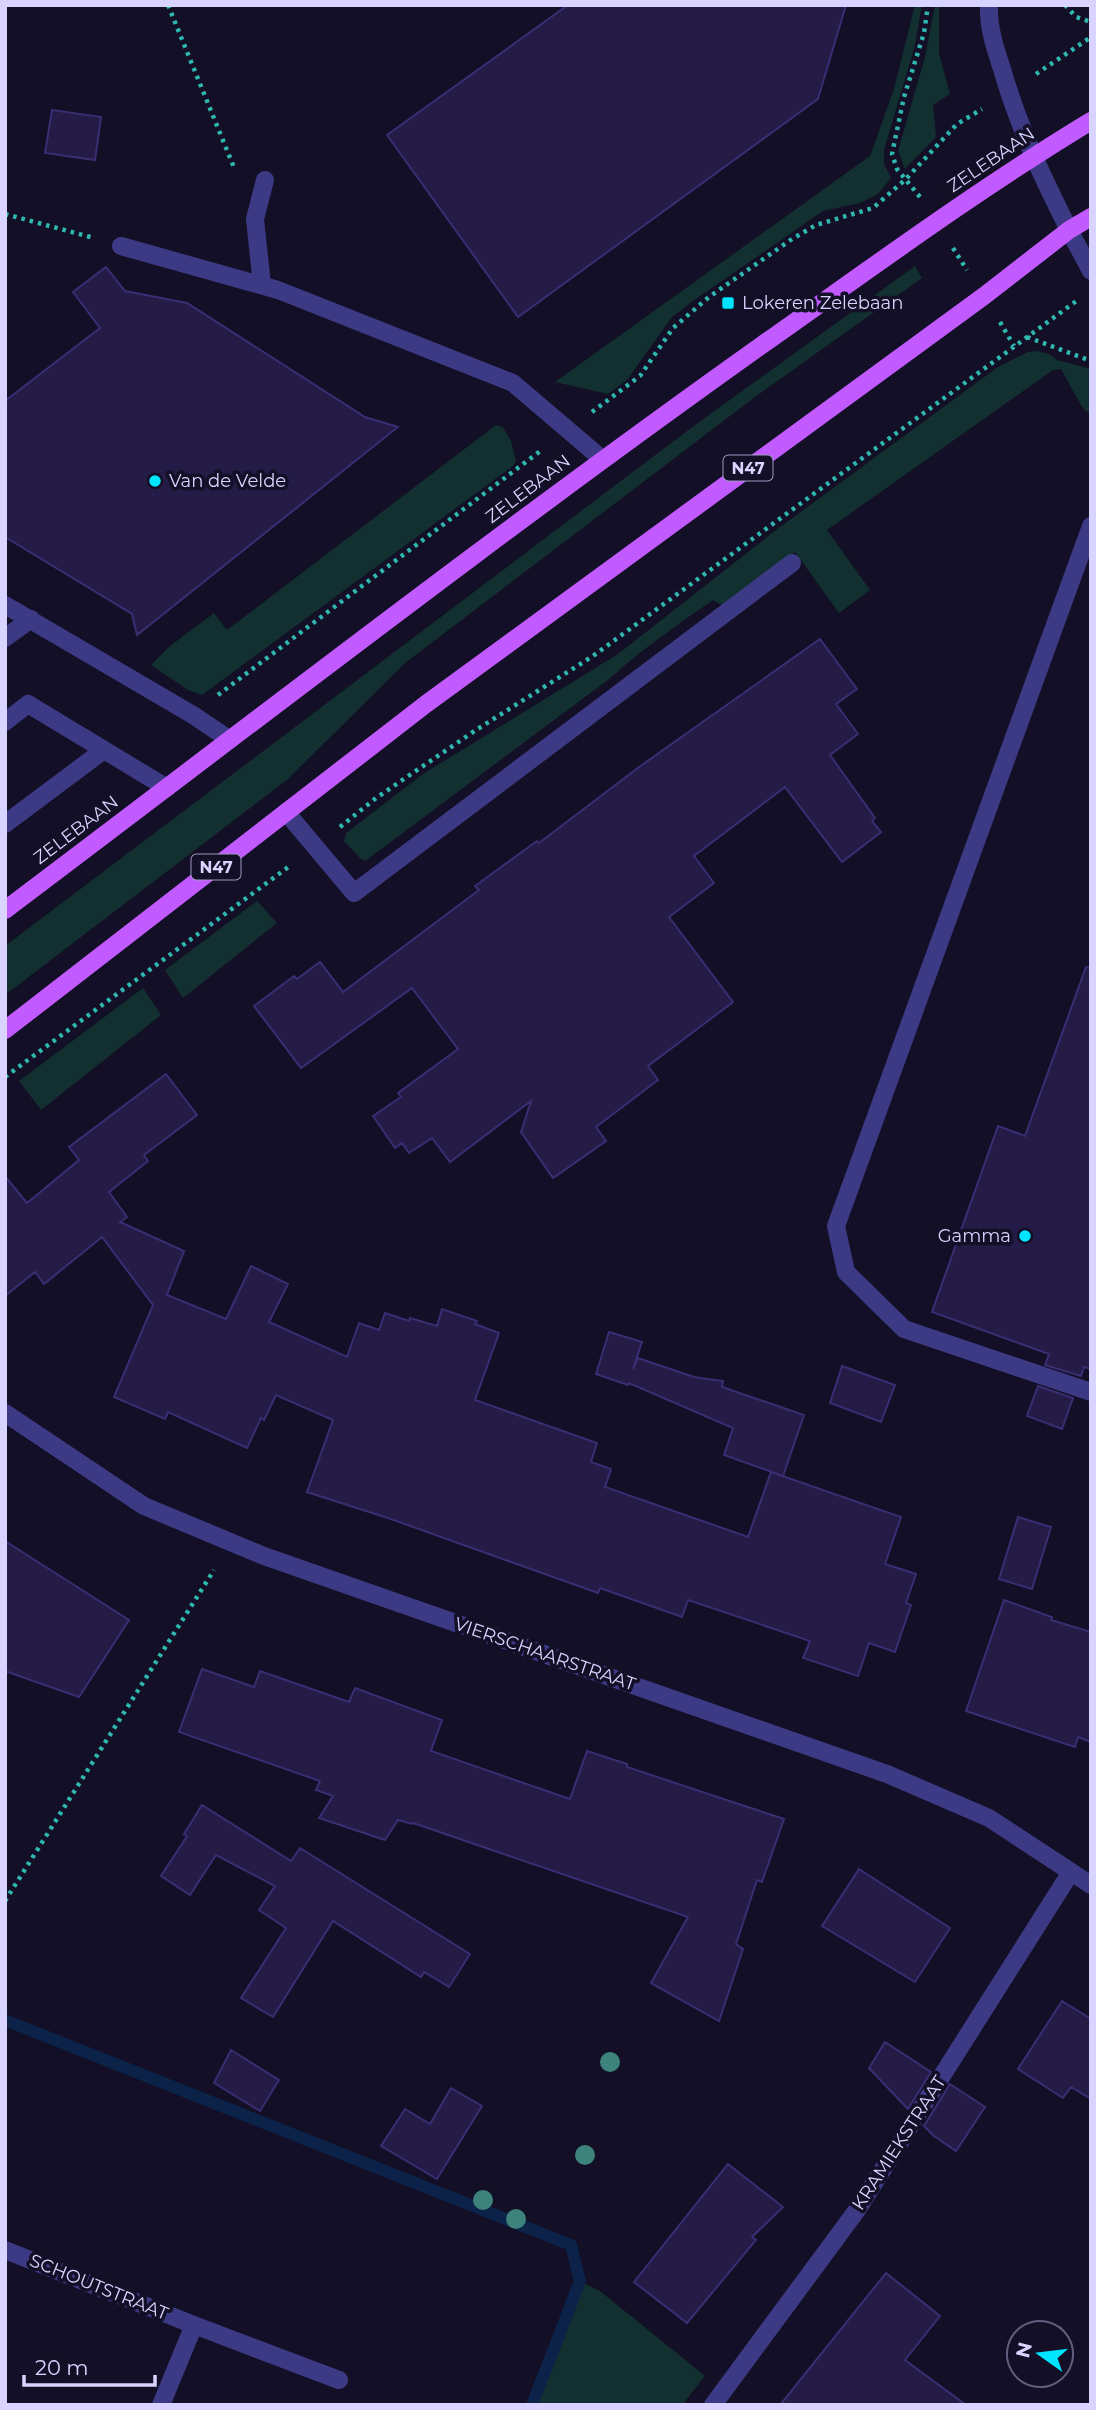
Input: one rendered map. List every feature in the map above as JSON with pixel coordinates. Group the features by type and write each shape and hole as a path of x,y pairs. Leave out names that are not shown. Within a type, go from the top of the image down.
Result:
{"main road":[{"name":"ZELEBAAN","path":"5,909 602,459 937,221 1032,156 1091,121"},
{"name":"N47","path":"5,1030 437,696 984,296 1069,230 1091,217"}],"street":[{"path":"989,5 989,19 996,51 1032,156 1091,271"},
{"path":"262,285 255,219 263,188"},
{"path":"121,246 262,285 513,383 602,459"},
{"path":"1091,526 836,1226 846,1272 904,1329 1091,1392"},
{"path":"285,813 354,893 792,564"},
{"path":"5,605 193,715 230,740"},
{"path":"5,638 31,619"},
{"path":"5,722 28,704 167,788"},
{"path":"5,824 104,750"},
{"name":"VIERSCHAARSTRAAT","path":"5,1413 144,1506 264,1556 887,1774 989,1818 1091,1885"},
{"name":"KRAMIEKSTRAAT","path":"713,2405 857,2210 1071,1872"},
{"name":"SCHOUTSTRAAT","path":"5,2250 339,2379"},
{"path":"161,2405 194,2325"}],"path":[{"path":"168,5 242,187 263,188"},
{"path":"929,5 892,154 897,169 937,221 1013,346"},
{"path":"1065,5 1076,17 1091,22"},
{"path":"193,715 640,376 673,328 709,297 816,225 873,208 906,179"},
{"path":"5,214 121,246"},
{"path":"593,656 1080,298"},
{"path":"1026,337 1091,361"},
{"path":"5,1901 231,1542"}],"green space":[{"path":"915,5 922,5 914,49 884,150 884,164 891,178 878,194 860,203 823,211 693,301 672,317 627,380 608,394 555,382 870,156 894,89"},
{"path":"935,5 939,5 939,53 950,94 933,105 936,137 905,169 898,151 925,57"},
{"path":"915,266 922,278 755,397 405,663 288,779 5,995 5,946 691,428"},
{"path":"1028,352 1049,354 1057,360 1091,369 1091,415 1082,407 1061,369 1053,370 827,530 870,590 839,613 795,552 722,605 713,600 673,628 608,680 365,861 344,841 346,833 423,774 618,654 776,530 998,367"},
{"path":"496,425 503,427 511,441 516,461 513,466 202,695 188,690 151,665 170,646 214,613 227,630"},
{"path":"257,901 277,923 183,998 165,970"},
{"path":"143,988 161,1015 41,1110 19,1081"},
{"path":"580,2281 600,2291 705,2376 682,2405 532,2405"}],"building":[{"path":"568,5 846,5 818,99 518,317 387,135"},
{"path":"52,110 101,117 95,160 45,153"},
{"name":"Van de Velde","path":"106,267 125,291 187,303 365,417 398,427 137,635 132,614 5,537 5,401 100,328 73,292"},
{"path":"820,639 857,689 836,704 858,734 830,755 875,818 872,821 881,832 842,862 785,787 694,856 714,883 669,917 733,1002 648,1066 658,1080 596,1127 606,1141 553,1178 521,1132 531,1101 450,1162 432,1138 409,1153 402,1143 395,1148 373,1116 401,1097 398,1093 458,1049 412,988 301,1068 254,1006 294,976 297,979 320,962 343,992 479,890 475,886 537,841 539,843 639,767"},
{"name":"Gamma","path":"1086,967 1091,968 1091,1369 1084,1367 1081,1376 1045,1365 1049,1354 932,1312 998,1126 1025,1136"},
{"path":"166,1074 197,1115 144,1155 148,1161 109,1192 127,1217 120,1222 184,1251 167,1295 226,1319 251,1266 288,1284 269,1322 347,1357 359,1323 379,1330 385,1313 437,1326 442,1309 477,1321 475,1324 499,1333 475,1400 597,1443 591,1462 611,1469 605,1487 748,1537 771,1472 901,1517 885,1564 916,1574 906,1603 911,1605 895,1652 869,1643 858,1676 803,1658 810,1641 688,1600 682,1617 600,1588 598,1593 307,1492 333,1420 276,1395 264,1420 261,1418 247,1448 168,1412 165,1419 114,1397 153,1305 102,1237 44,1284 35,1272 5,1296 5,1176 27,1203 79,1160 69,1147"},
{"path":"609,1332 642,1342 633,1369 638,1358 694,1377 723,1381 722,1387 804,1415 783,1476 724,1455 733,1428 629,1383 628,1385 596,1374"},
{"path":"842,1366 895,1385 881,1422 830,1403"},
{"path":"1038,1386 1073,1398 1062,1429 1027,1416"},
{"path":"1018,1517 1051,1527 1032,1589 999,1579"},
{"path":"5,1541 129,1620 79,1697 5,1671"},
{"path":"1004,1600 1052,1617 1051,1620 1091,1632 1091,1742 1078,1737 1075,1747 966,1711"},
{"path":"202,1669 254,1687 260,1671 349,1702 355,1688 442,1720 431,1751 570,1799 587,1751 784,1819 762,1882 757,1880 736,1944 743,1949 719,2021 651,1983 688,1917 413,1823 398,1820 385,1840 319,1818 333,1796 316,1790 320,1781 179,1732"},
{"path":"202,1805 291,1861 300,1848 470,1954 449,1987 424,1972 421,1977 333,1921 273,2017 241,1998 286,1928 259,1910 275,1886 216,1855 190,1895 161,1876 187,1836 184,1834"},
{"path":"859,1869 950,1928 915,1982 822,1926"},
{"path":"1062,2001 1091,2019 1091,2099 1071,2087 1063,2098 1018,2069"},
{"path":"885,2042 931,2072 908,2109 869,2068"},
{"path":"231,2050 279,2080 260,2111 214,2083"},
{"path":"950,2084 985,2107 956,2151 924,2126"},
{"path":"451,2088 482,2106 437,2179 381,2146 405,2109 430,2124"},
{"path":"728,2164 783,2207 752,2237 756,2240 687,2323 634,2282"},
{"path":"886,2273 940,2316 905,2360 966,2405 780,2405"}],"waterway":[{"path":"5,2020 571,2245 580,2281 532,2405"}],"place":[{"name":"Lokeren Zelebaan","path":"728,303"},
{"name":"Van de Velde","path":"155,481"},
{"name":"Gamma","path":"1025,1236"}]}
